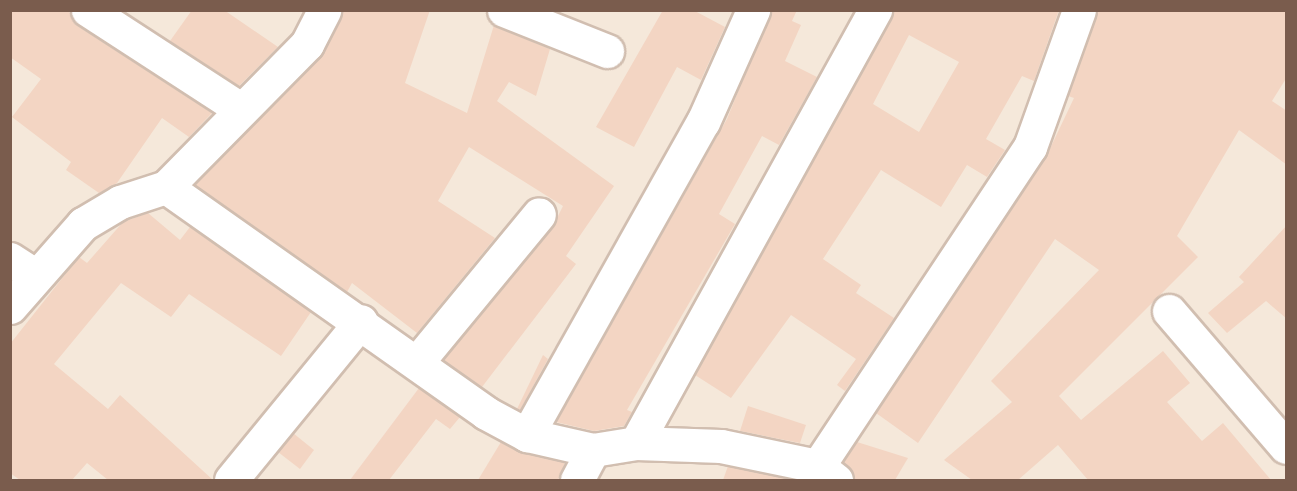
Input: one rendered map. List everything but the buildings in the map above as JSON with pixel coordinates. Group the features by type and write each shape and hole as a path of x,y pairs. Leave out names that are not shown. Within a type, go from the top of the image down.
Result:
{"street":[{"path":"88,10 239,108"},
{"path":"10,307 23,267 83,224 120,202 166,187 239,108 307,44 324,10"},
{"path":"504,10 607,51"},
{"path":"527,435 703,122 753,10"},
{"path":"636,442 875,10"},
{"path":"166,187 362,321 486,413 527,435 592,450 636,442 767,468 827,473 1030,147 1079,10"},
{"path":"418,361 539,214"},
{"path":"1168,311 1287,447"},
{"path":"231,480 362,321"},
{"path":"577,480 592,450"}],"shaded area":[{"path":"11,11 1286,11 1286,480 11,480"}]}
